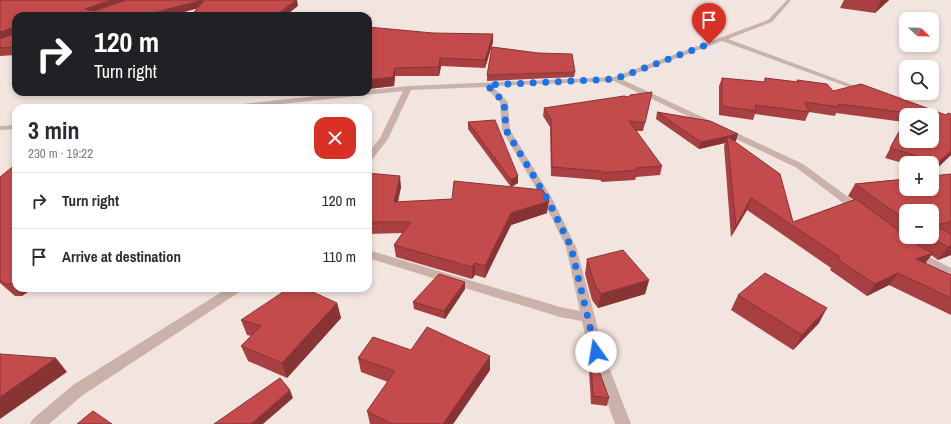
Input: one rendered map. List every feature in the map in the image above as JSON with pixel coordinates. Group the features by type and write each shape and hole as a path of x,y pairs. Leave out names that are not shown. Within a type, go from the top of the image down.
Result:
{"street":[{"path":"372,92 408,88 615,79 723,40 770,21 789,0"},
{"path":"723,40 869,93"},
{"path":"615,79 800,166 869,218"},
{"path":"487,85 504,102 506,130 548,200 571,247 596,352 623,424"},
{"path":"372,154 384,138 408,88"},
{"path":"262,104 335,96"},
{"path":"0,128 12,127"},
{"path":"906,246 919,256 951,273"},
{"path":"372,255 560,312 588,317"},
{"path":"38,424 78,390 231,292"}],"building":[{"path":"0,0 111,0 85,9 94,11 126,0 203,0 157,12 12,12 12,28 0,32"},
{"path":"204,0 296,0 280,12 194,12"},
{"path":"372,27 433,33 493,34 485,60 440,58 439,67 395,68 393,77 372,80"},
{"path":"12,34 12,47 0,48 0,39"},
{"path":"492,47 538,53 572,54 575,72 487,75"},
{"path":"722,78 765,82 765,78 827,84 833,91 861,84 899,98 899,100 905,100 927,108 899,108 899,112 838,104 839,107 805,102 809,112 755,105 756,111 722,106"},
{"path":"652,92 645,123 629,121 662,166 603,173 601,171 552,167 551,119 544,108 624,96 629,97 630,95"},
{"path":"657,112 710,121 738,134 701,142"},
{"path":"939,112 946,115 948,113 951,114 951,151 939,162 939,156 918,156 890,148 899,132 899,148 939,148"},
{"path":"495,120 518,176 511,180 468,122"},
{"path":"727,136 780,174 793,222 856,199 899,231 899,244 917,244 933,253 916,259 951,275 951,298 898,273 875,284 836,258 840,257 751,198 736,226"},
{"path":"12,167 12,284 5,284 0,279 0,177"},
{"path":"372,173 400,176 394,202 452,199 454,181 543,190 549,201 511,213 485,266 475,263 472,267 394,245 411,222 372,222"},
{"path":"951,174 951,222 939,224 939,204 899,204 899,215 855,184 899,180 899,196 939,196 939,175"},
{"path":"939,228 951,234 951,245 948,247 939,242"},
{"path":"623,250 649,280 601,294 595,285 587,259"},
{"path":"765,273 827,308 802,335 738,295"},
{"path":"439,274 465,282 444,311 413,302"},
{"path":"283,292 313,292 337,303 282,363 241,346 261,326 241,320"},
{"path":"427,327 490,356 443,424 392,424 367,411 395,371 358,358 373,337 411,350"},
{"path":"0,354 56,358 0,397"},
{"path":"591,362 596,363 609,398 593,396"},
{"path":"280,378 290,390 251,424 214,424"},
{"path":"93,411 112,424 77,424"}],"route":[{"path":"596,352 571,247 548,200 506,130 504,102 487,85 615,79 709,44"}]}
